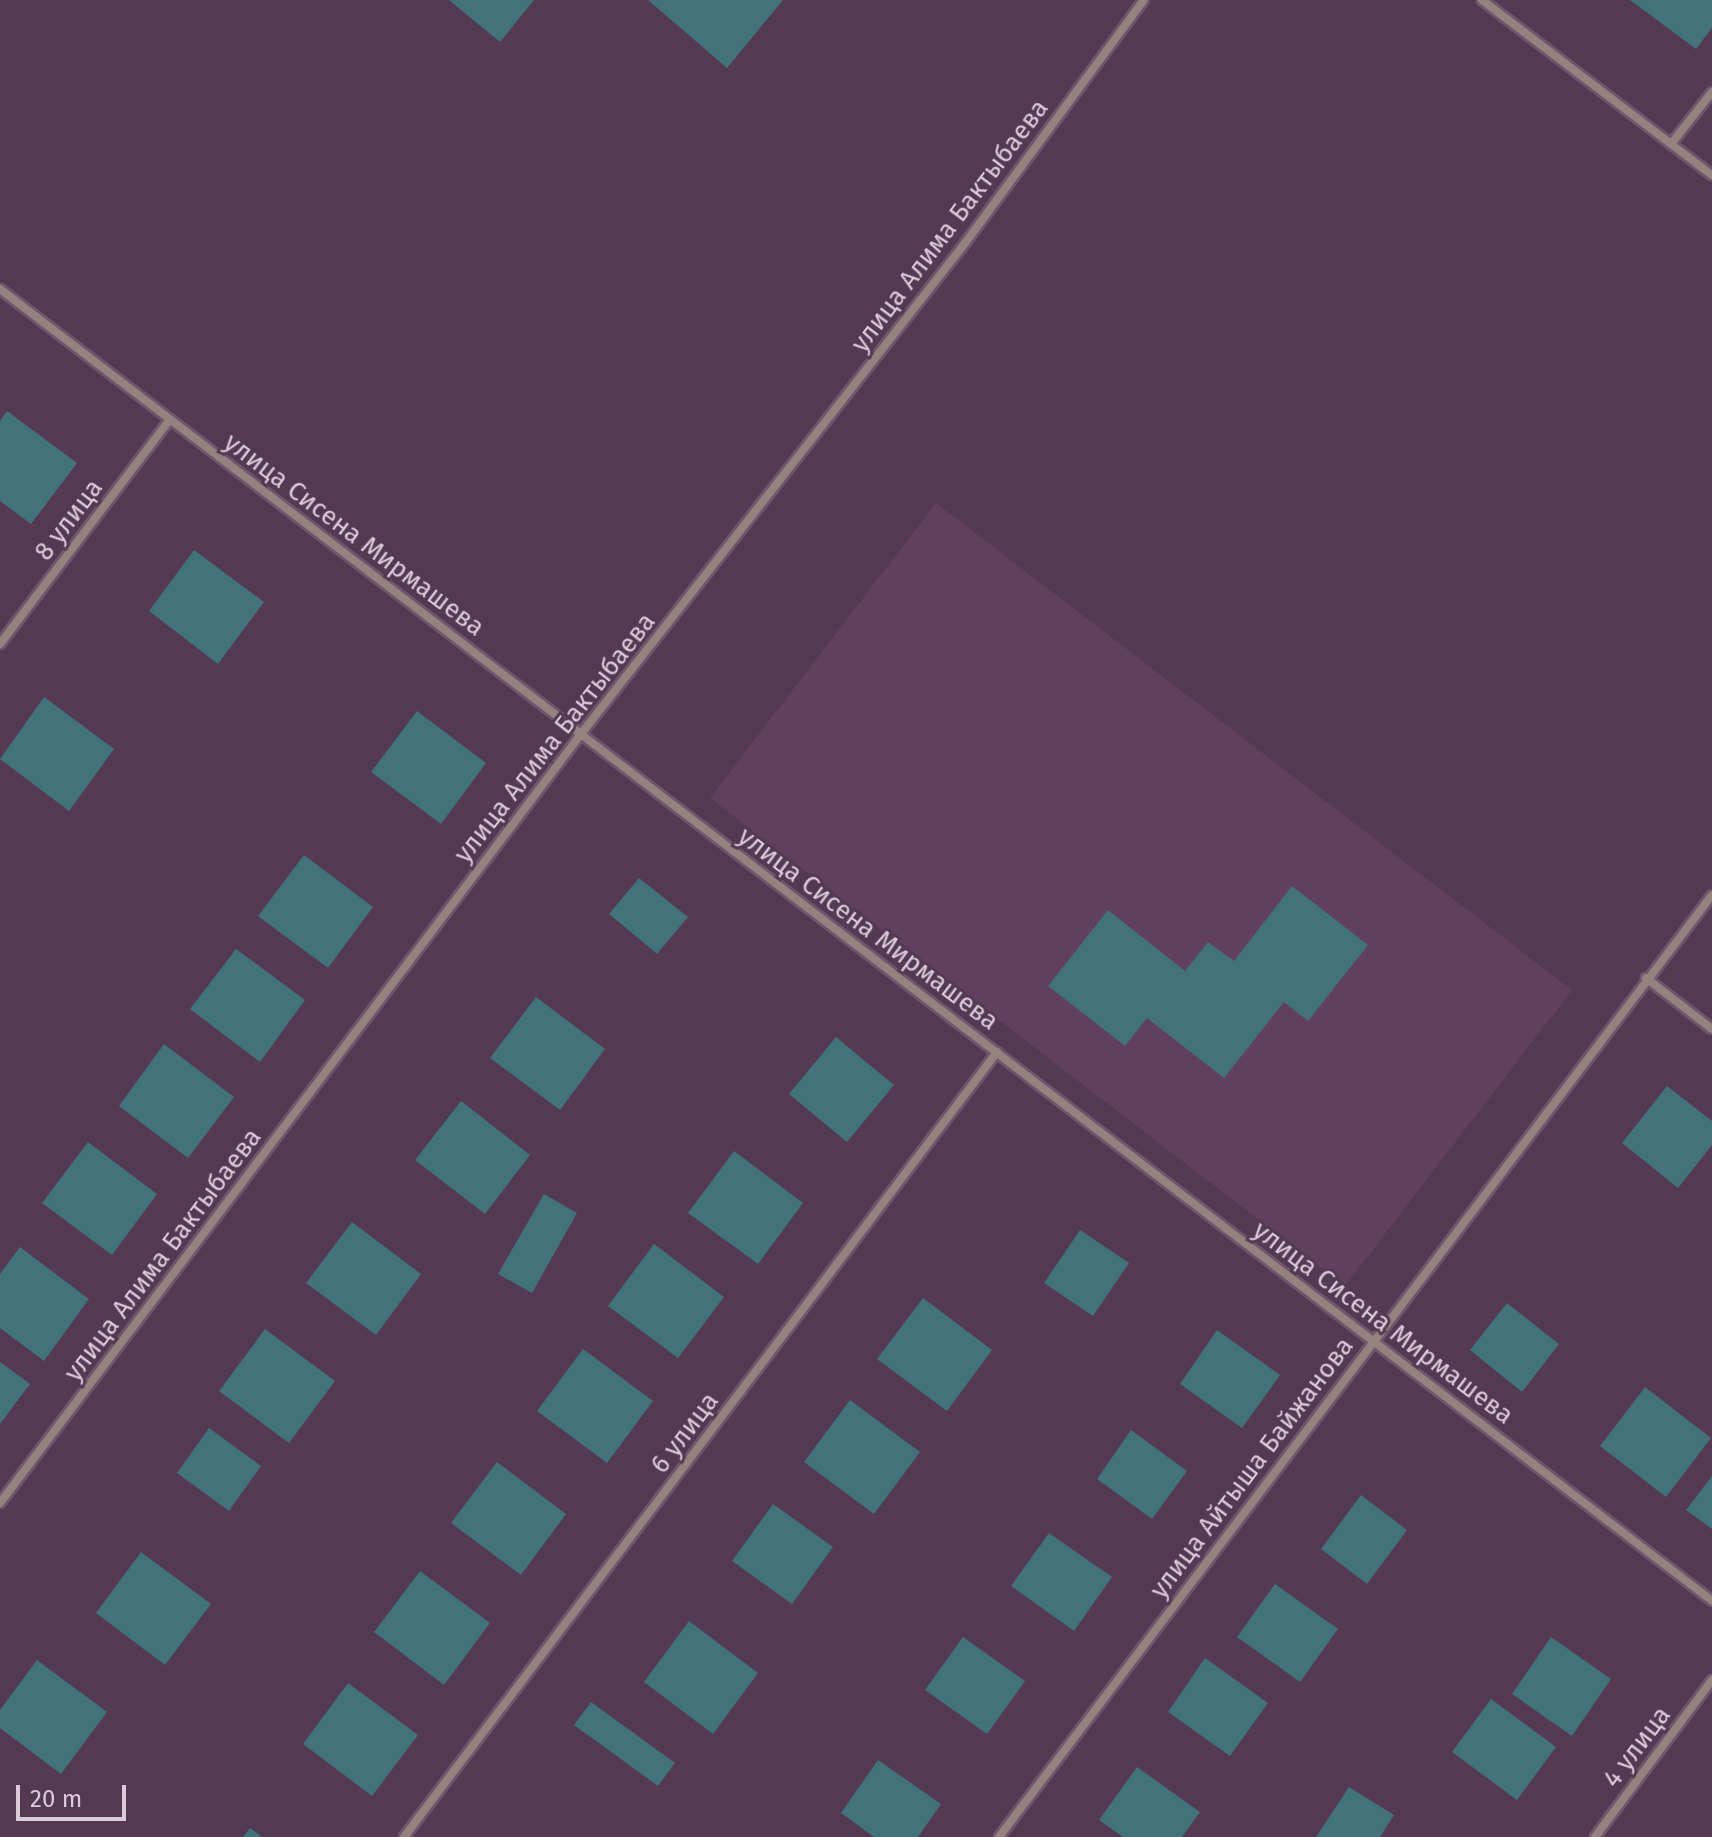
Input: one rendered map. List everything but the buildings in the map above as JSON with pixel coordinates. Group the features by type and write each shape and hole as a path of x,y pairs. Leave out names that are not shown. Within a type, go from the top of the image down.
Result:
{"street":[{"name":"улица Алима Бактыбаева","path":"0,1503 581,734 957,254 1144,0"},
{"path":"1482,0 1712,175"},
{"path":"1671,144 1712,92"},
{"name":"улица Сисена Мирмашева","path":"0,289 1712,1601"},
{"name":"8 улица","path":"0,644 170,419"},
{"name":"улица Айтыша Байжанова","path":"999,1837 1646,978 1712,895"},
{"path":"1646,978 1712,1029"},
{"name":"6 улица","path":"404,1837 997,1052"},
{"name":"4 улица","path":"1595,1837 1712,1680"}],"shaded area":[{"path":"936,503 1572,990 1345,1286 710,798"}]}
